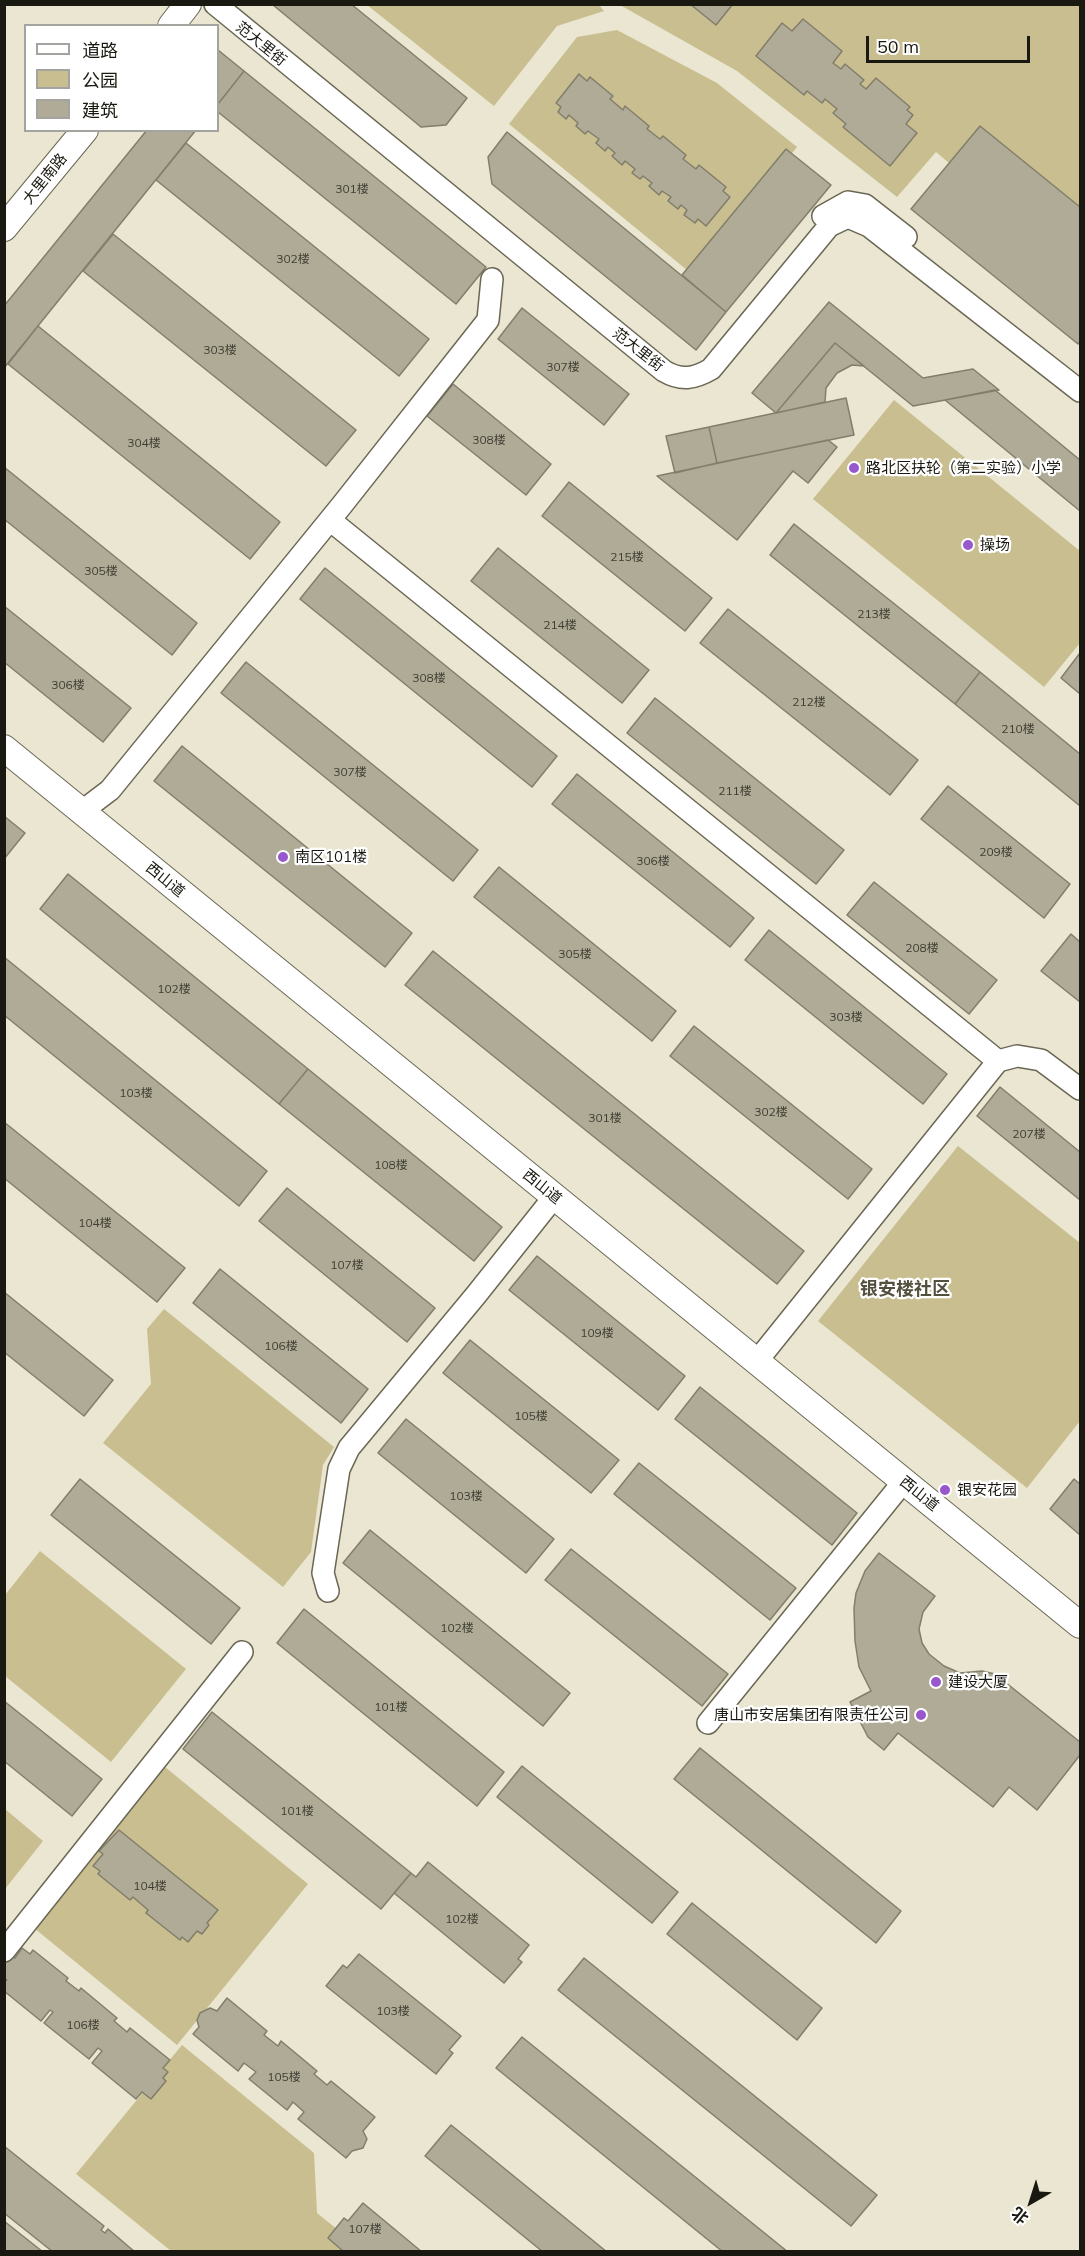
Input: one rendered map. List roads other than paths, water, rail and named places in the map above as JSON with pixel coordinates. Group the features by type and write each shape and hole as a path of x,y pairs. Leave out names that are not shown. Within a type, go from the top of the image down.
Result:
{"street":[{"path":"173,24 188,4"},
{"name":"范大里街","path":"216,4 441,191 675,378 695,378 711,369 829,226 848,217 869,226 1080,391"},
{"name":"范大里街","path":"231,4 447,184 676,365 696,364 710,356 823,216 848,202 865,205 1080,375"},
{"name":"大里南路","path":"4,228 83,132"},
{"path":"81,812 110,790 330,520 488,320 492,279"},
{"path":"330,520 998,1061"},
{"name":"西山道","path":"4,748 1080,1625"},
{"path":"757,1361 998,1061 1017,1056 1041,1060 1080,1089"},
{"path":"328,1591 323,1573 339,1469 349,1448 554,1197"},
{"path":"708,1723 904,1481"},
{"path":"4,1950 242,1652"}],"place":[{"name":"路北区扶轮（第二实验）小学","path":"854,468"},
{"name":"操场","path":"968,545"},
{"name":"南区101楼","path":"283,857"},
{"name":"银安花园","path":"945,1490"},
{"name":"建设大厦","path":"936,1682"},
{"name":"唐山市安居集团有限责任公司","path":"921,1715"}],"district":[{"name":"银安楼社区","path":"905,1290"}]}
